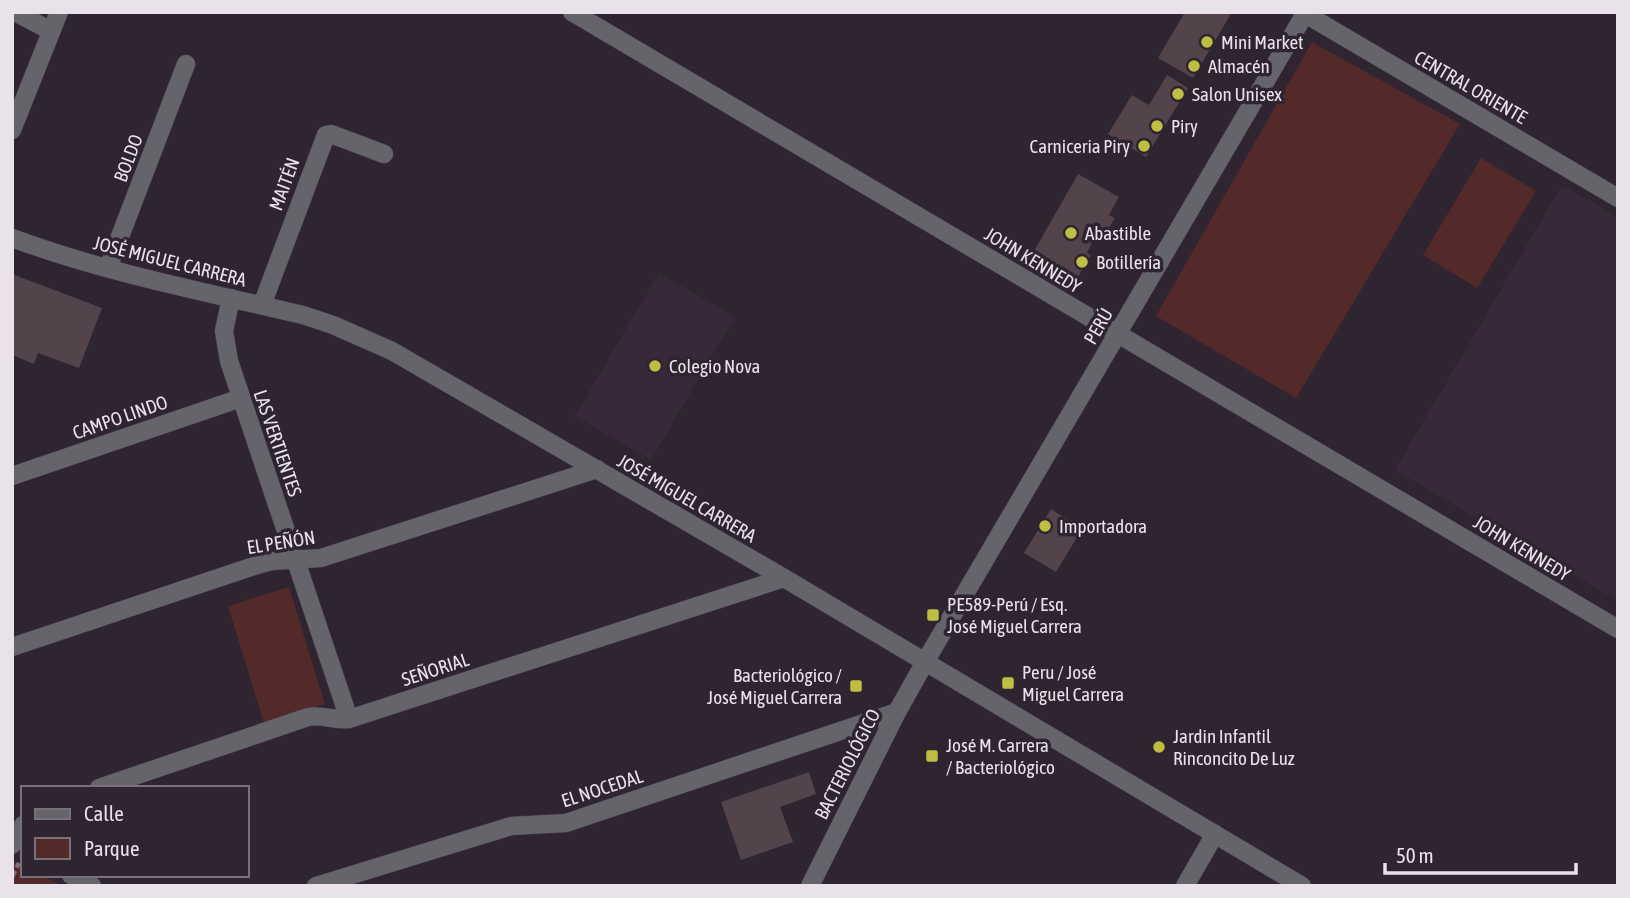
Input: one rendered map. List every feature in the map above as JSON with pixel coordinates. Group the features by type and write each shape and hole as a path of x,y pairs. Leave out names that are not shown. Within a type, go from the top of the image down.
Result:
{"street":[{"path":"15,12 51,31"},
{"path":"12,130 58,12"},
{"name":"JOHN KENNEDY","path":"572,12 1618,629"},
{"name":"PERÚ","path":"925,662 1305,13"},
{"name":"CENTRAL ORIENTE","path":"1305,13 1618,198"},
{"name":"BOLDO","path":"108,268 186,64"},
{"name":"MAITÉN","path":"262,305 326,135 331,134 384,154"},
{"name":"JOSÉ MIGUEL CARRERA","path":"12,238 108,268 333,325 392,351 784,578 1302,886"},
{"name":"LAS VERTIENTES","path":"231,298 225,320 225,346 349,719"},
{"name":"CAMPO LINDO","path":"12,476 241,398"},
{"name":"EL PEÑÓN","path":"12,647 257,565 272,561 321,558 597,469"},
{"name":"SEÑORIAL","path":"105,786 309,717 317,715 349,719 784,578"},
{"name":"BACTERIOLÓGICO","path":"810,886 925,662"},
{"name":"EL NOCEDAL","path":"316,886 511,826 566,823 897,712"},
{"path":"12,846 21,829"},
{"path":"1185,886 1215,834"},
{"path":"75,877 92,886"}],"shaded area":[{"path":"1562,185 1618,217 1618,601 1395,470"},
{"name":"Colegio Nova","path":"659,273 735,317 651,460 575,416"}],"green space":[{"path":"1312,42 1460,124 1296,398 1156,316"},
{"path":"1481,158 1536,191 1477,288 1423,255"},
{"path":"289,587 325,704 264,723 228,606"},
{"path":"12,861 21,865 21,877 45,877 62,886 12,886"}],"building":[{"path":"1185,12 1232,12 1193,78 1158,58"},
{"path":"1167,75 1188,88 1146,157 1108,134 1132,95 1149,105"},
{"path":"1078,174 1119,197 1109,215 1115,218 1101,241 1095,237 1087,253 1091,255 1078,277 1034,251"},
{"path":"12,274 102,308 79,368 38,353 34,364 12,355"},
{"path":"1051,509 1082,529 1056,572 1024,553"},
{"path":"809,772 816,794 780,807 793,842 741,860 721,802"}],"place":[{"name":"Mini Market","path":"1207,42"},
{"name":"Almacén","path":"1194,66"},
{"name":"Salon Unisex","path":"1178,94"},
{"name":"Piry","path":"1157,126"},
{"name":"Carniceria Piry","path":"1144,146"},
{"name":"Abastible","path":"1071,233"},
{"name":"Botillería","path":"1082,262"},
{"name":"Colegio Nova","path":"655,366"},
{"name":"Importadora","path":"1045,526"},
{"name":"PE589-Perú / Esq. José Miguel Carrera","path":"933,615"},
{"name":"Peru / José Miguel Carrera","path":"1008,683"},
{"name":"Bacteriológico / José Miguel Carrera","path":"856,686"},
{"name":"Jardin Infantil Rinconcito De Luz","path":"1159,747"},
{"name":"José M. Carrera / Bacteriológico","path":"932,756"}]}
